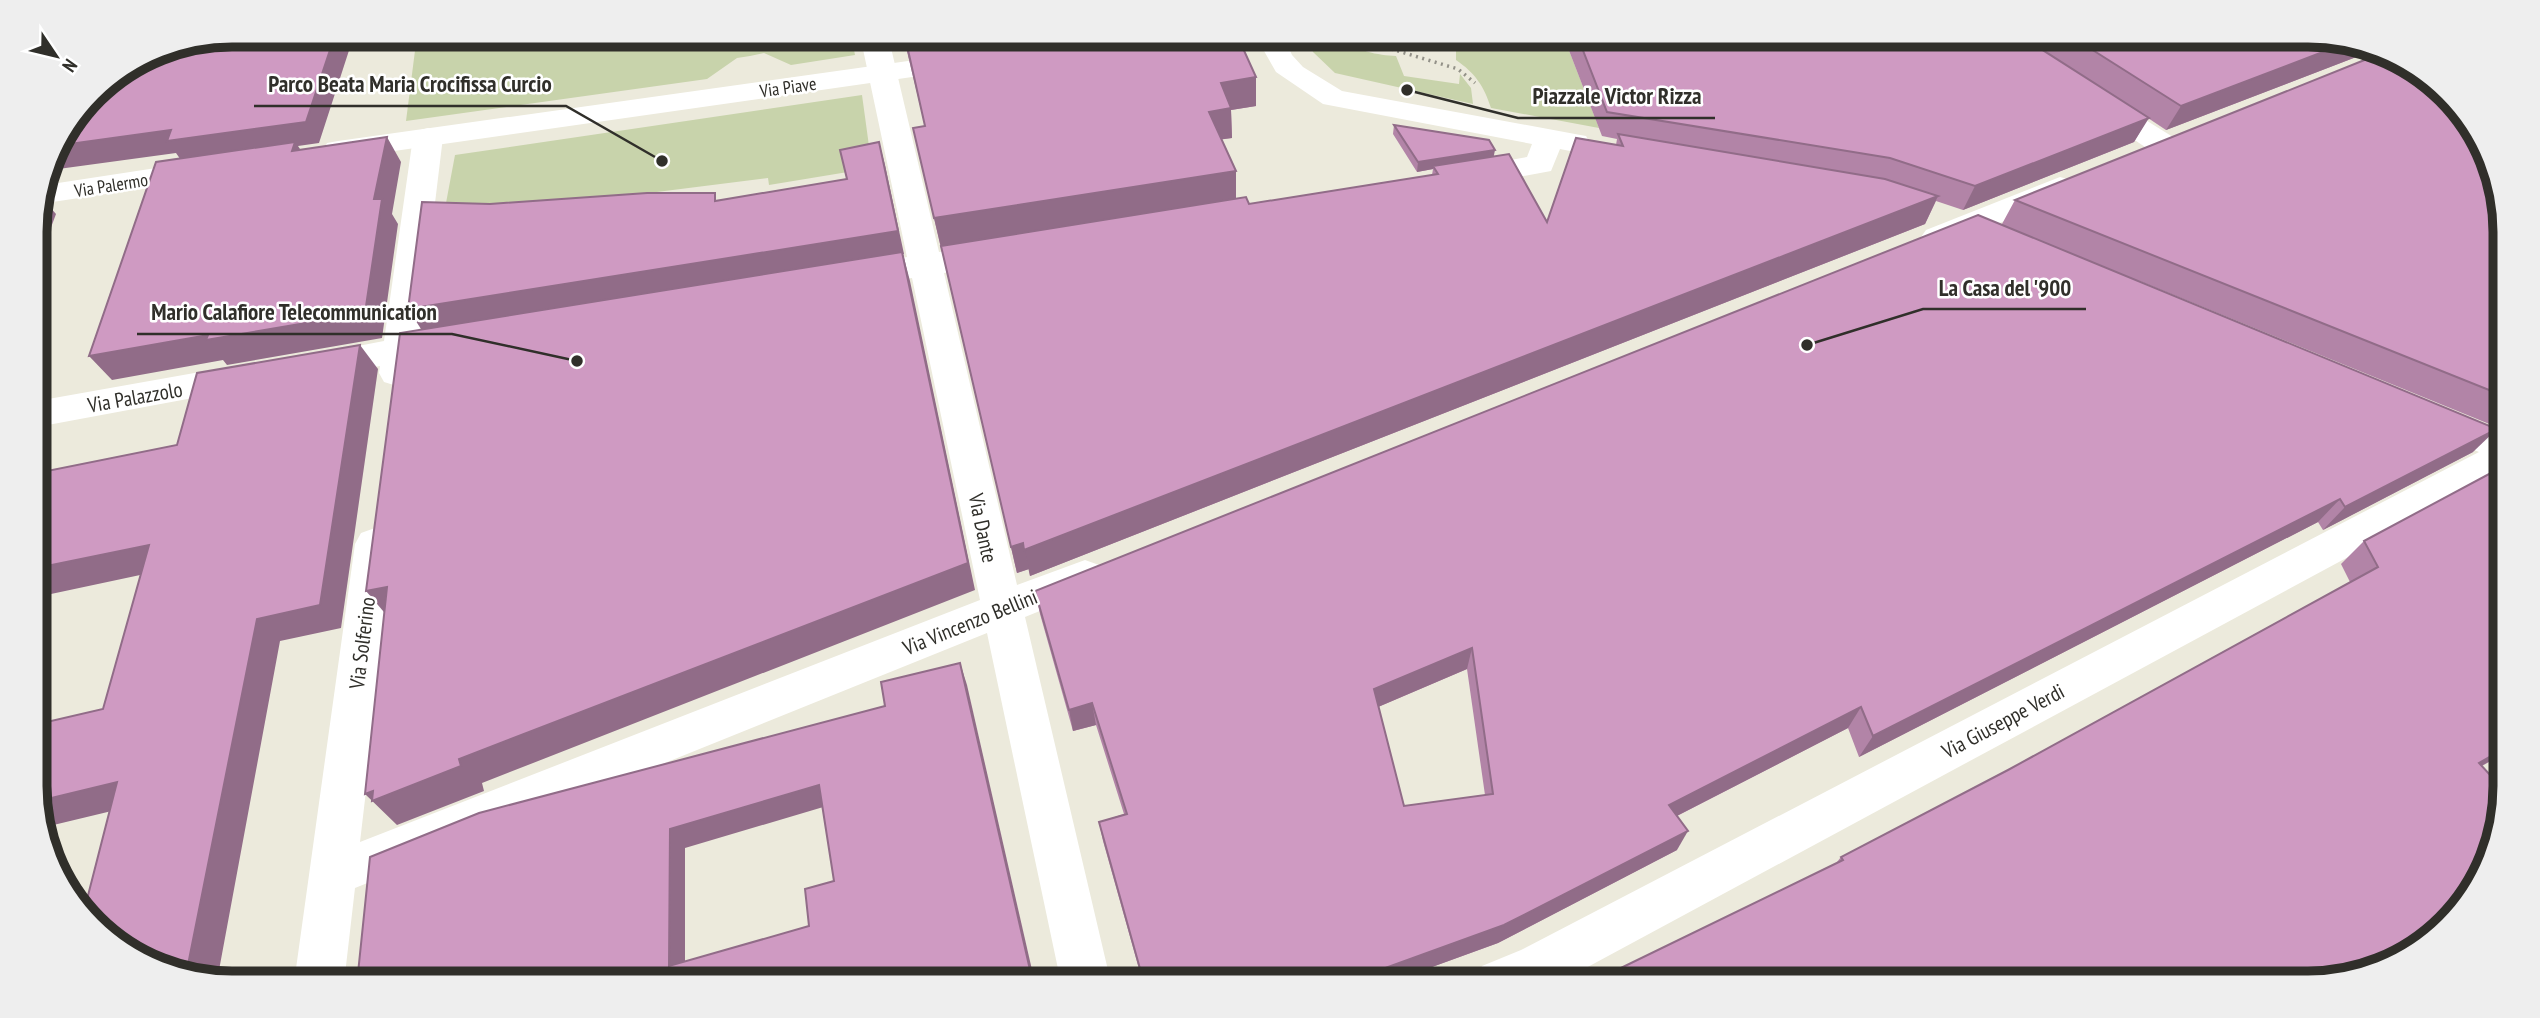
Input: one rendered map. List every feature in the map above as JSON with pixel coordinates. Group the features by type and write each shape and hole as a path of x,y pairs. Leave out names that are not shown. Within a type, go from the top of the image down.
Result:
{"street":[{"name":"Via Dante","path":"876,47 1000,610 1083,971"},
{"path":"1273,47 1277,60 1305,82 1333,98 1604,148"},
{"name":"Via Piave","path":"428,137 988,58"},
{"path":"2073,86 2175,140 2126,159"},
{"path":"304,156 428,137 393,405"},
{"path":"1432,182 1540,164 1549,139"},
{"name":"Via Palermo","path":"52,194 235,166"},
{"path":"1906,249 2089,174"},
{"path":"1929,212 2006,241"},
{"path":"829,281 1027,248"},
{"name":"Via Palazzolo","path":"48,412 472,338"},
{"path":"2414,410 2493,442"},
{"name":"Via Giuseppe Verdi","path":"1531,970 2493,462"},
{"name":"Via Solferino","path":"320,971 380,502"},
{"name":"Via Vincenzo Bellini","path":"332,875 1117,563"}],"path":[{"path":"1384,47 1458,69 1470,76 1479,88 1483,106 1478,125"}],"green space":[{"path":"415,47 853,47 855,55 791,65 764,53 737,58 707,79 406,121"},
{"path":"1311,47 1357,47 1396,56 1404,76 1459,84 1460,74 1471,88 1473,104 1335,73"},
{"path":"1456,47 1568,47 1599,128 1491,108 1478,81 1456,60"},
{"path":"862,95 872,168 769,185 768,178 443,219 455,155"}],"building":[{"path":"232,47 331,47 306,122 167,141 171,130 70,144 85,120 110,93 150,66 173,57"},
{"path":"929,47 1242,47 1256,77 1221,83 1231,108 1209,112 1236,171 934,218 913,128 925,126 908,50"},
{"path":"1582,47 2038,47 2149,118 1975,186 1890,158 1607,112"},
{"path":"2088,47 2331,49 2181,106"},
{"path":"2370,58 2390,66 2411,78 2439,101 2455,120 2479,161 2491,208 2493,232 2493,392 2015,200"},
{"path":"1394,125 1489,140 1495,150 1418,162"},
{"path":"1618,134 1885,179 1938,196 1024,550 1023,543 1011,547 941,246 1246,197 1249,204 1438,174 1433,166 1509,154 1547,222 1576,138 1623,146"},
{"path":"387,137 374,199 382,199 365,313 206,340 208,335 89,356 156,162 295,142 292,151"},
{"path":"879,142 898,231 408,309 422,202 490,204 647,193 715,193 715,201 847,179 840,150"},
{"path":"1978,215 2493,427 2493,431 2345,507 2340,499 1873,736 1861,707 1669,805 1688,831 1504,925 1379,970 1141,971 1099,822 1127,814 1092,703 1069,710 1035,591","holes":["1472,648 1493,794 1404,806 1374,689"]},
{"path":"902,252 968,563 459,759 461,766 372,801 373,791 365,794 387,587 366,591 400,333"},
{"path":"360,345 320,605 257,619 188,965 150,952 129,940 110,925 87,900 117,782 48,799 47,722 103,709 149,545 47,566 48,471 177,445 197,373"},
{"path":"2493,472 2493,755 2479,763 2493,778 2489,822 2474,868 2462,889 2439,917 2400,946 2367,961 2320,970 1616,970 1843,860 1841,857 2008,770 2378,567 2364,541"},
{"path":"960,663 1030,971 358,971 370,857 479,813 885,706 881,682","holes":["819,785 834,881 805,889 809,926 669,966 670,829"]}],"place":[{"name":"Piazzale Victor Rizza","path":"1407,90"},
{"name":"Parco Beata Maria Crocifissa Curcio","path":"662,161"},
{"name":"La Casa del '900","path":"1807,345"},
{"name":"Mario Calafiore Telecommunication","path":"577,361"}]}
